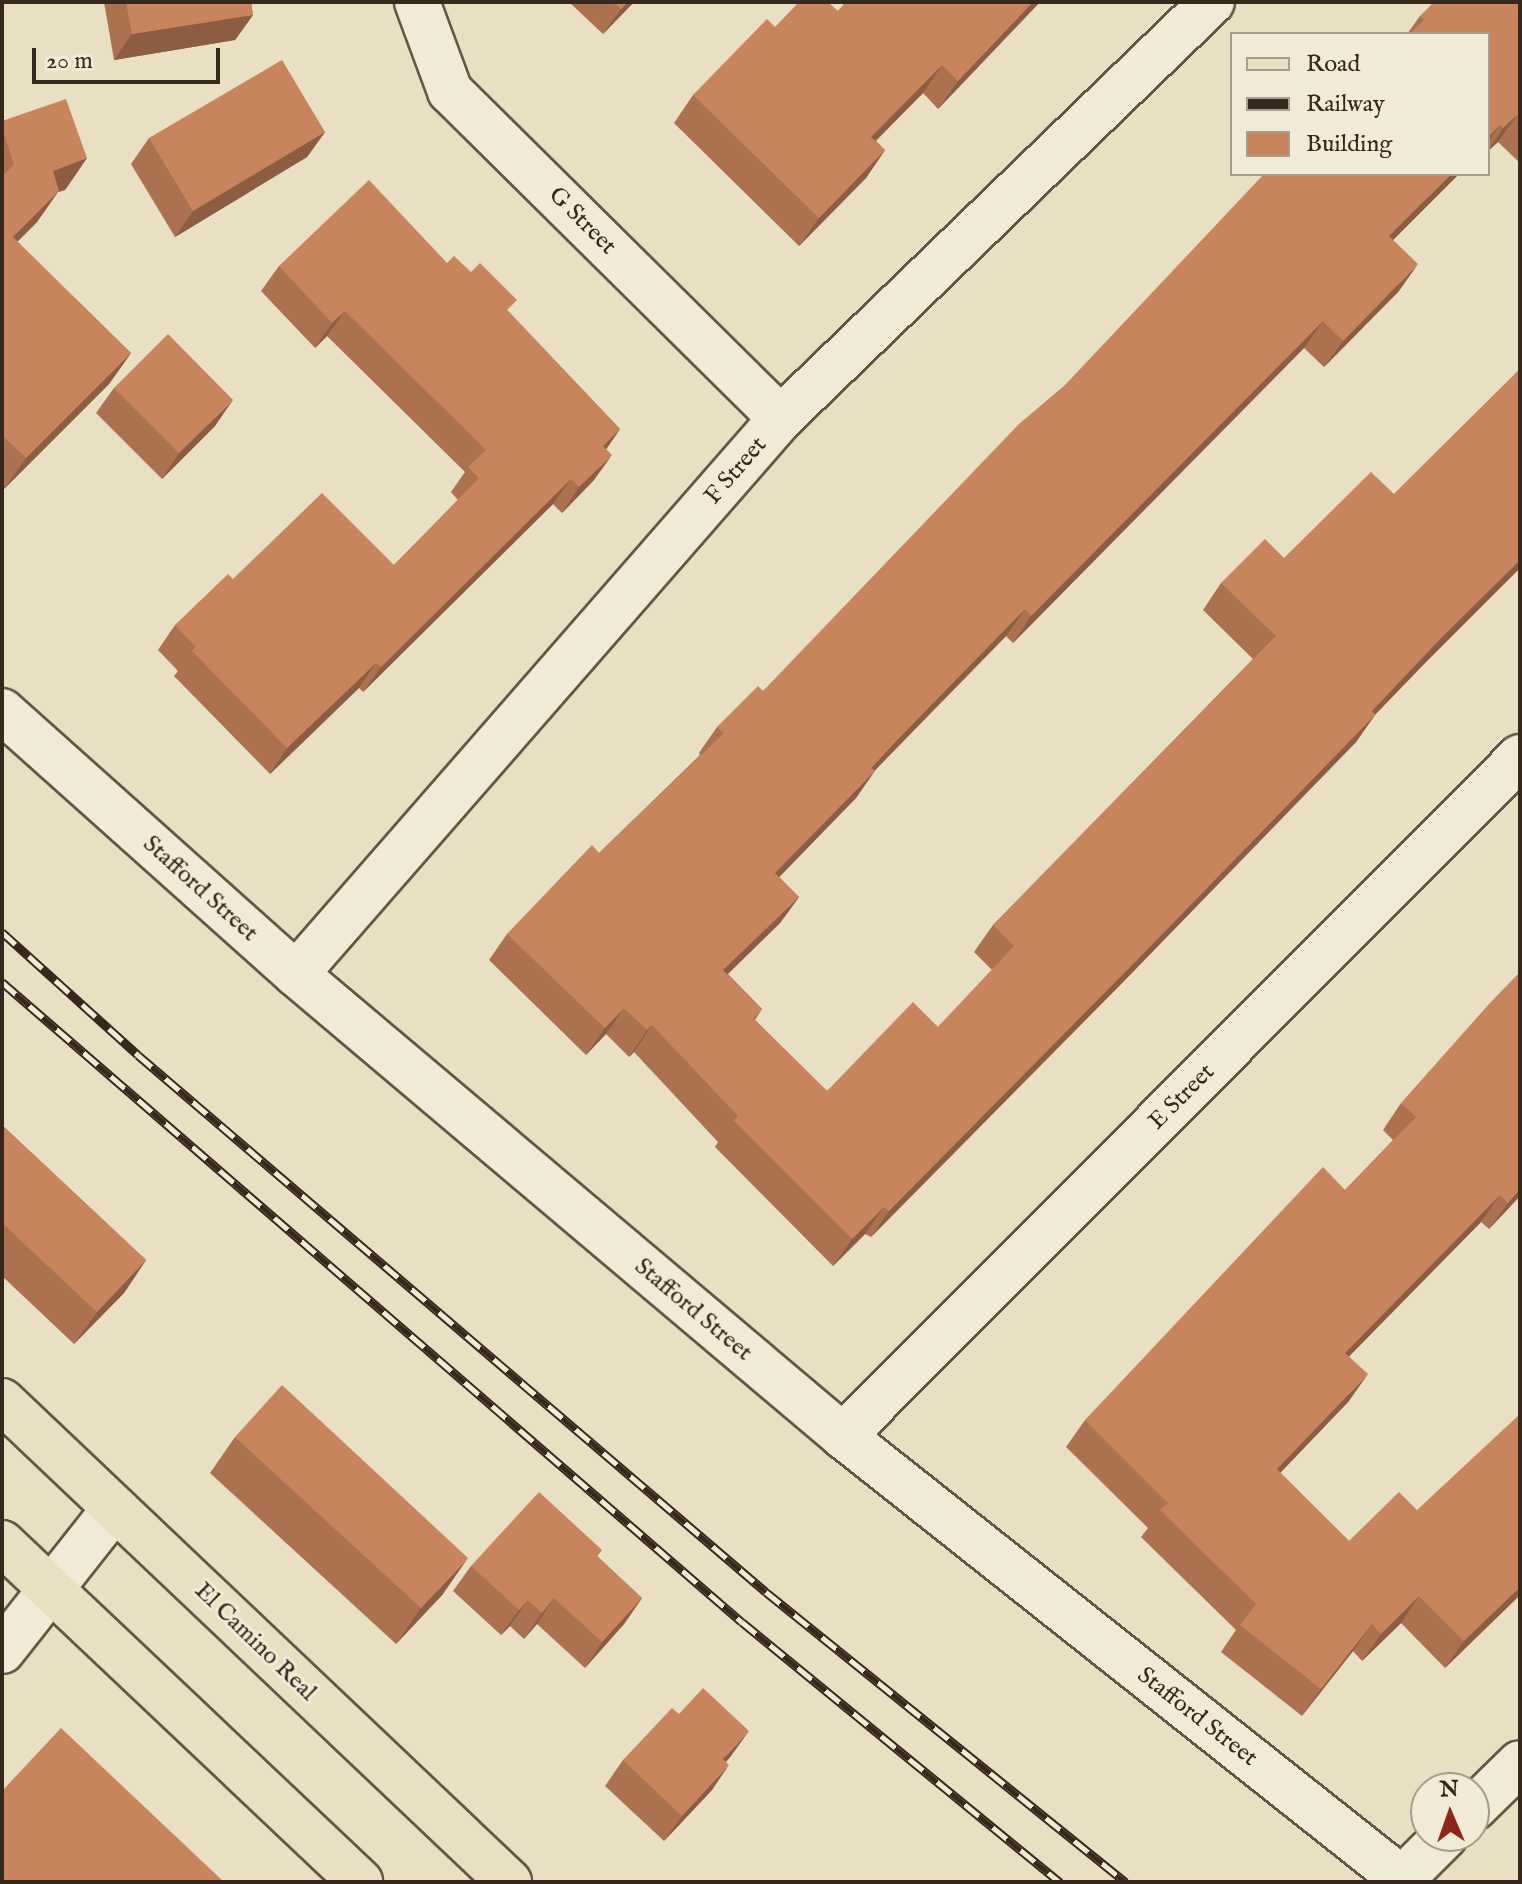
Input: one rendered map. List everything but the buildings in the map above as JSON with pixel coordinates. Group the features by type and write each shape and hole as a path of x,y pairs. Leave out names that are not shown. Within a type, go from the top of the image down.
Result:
{"main road":[{"name":"El Camino Real","path":"2,1401 509,1882"},
{"path":"2,1543 360,1882"}],"street":[{"name":"G Street","path":"417,2 450,91 781,418"},
{"name":"F Street","path":"296,974 781,418 1212,2"},
{"name":"Stafford Street","path":"2,711 296,974 843,1436 1404,1880"},
{"name":"E Street","path":"843,1436 1520,757"},
{"path":"2,1651 53,1591 115,1508"},
{"path":"1490,1792 1520,1763"},
{"path":"1404,1880 1430,1852"}],"railway":[{"path":"2,932 138,1055 766,1592 1126,1882"},
{"path":"2,982 742,1622 1060,1882"}]}
